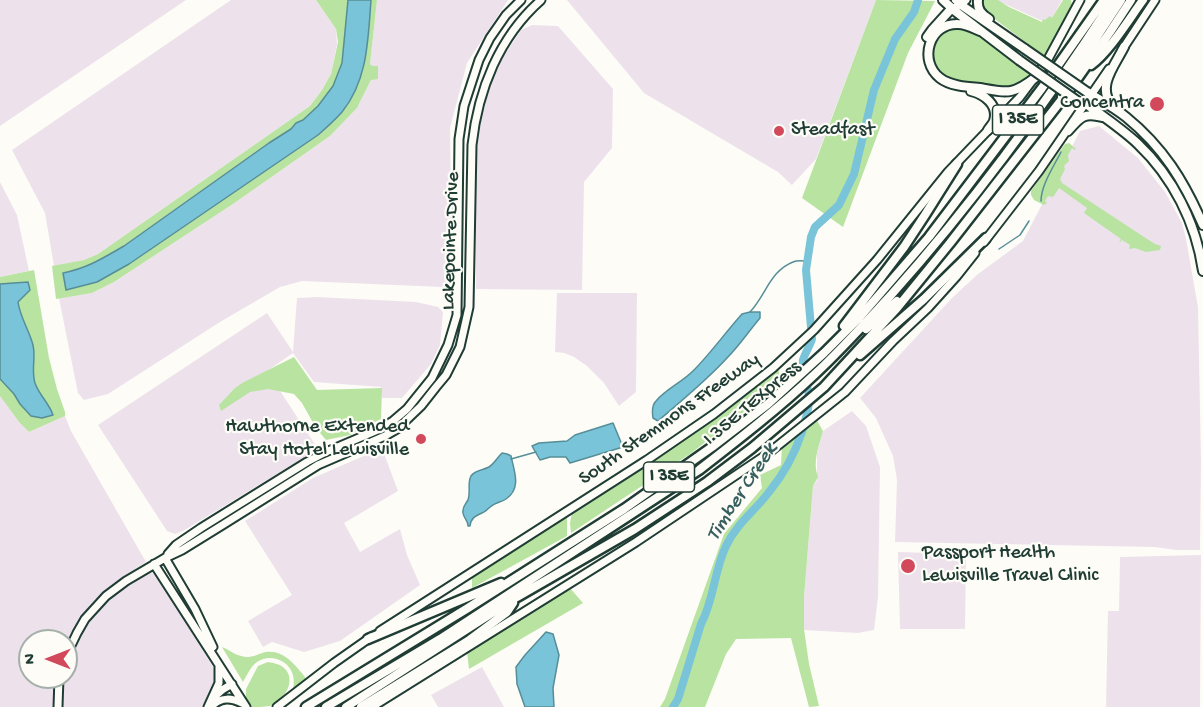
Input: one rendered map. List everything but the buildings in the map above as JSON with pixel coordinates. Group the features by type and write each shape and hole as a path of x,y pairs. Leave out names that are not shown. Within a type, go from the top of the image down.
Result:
{"highway":[{"path":"1060,62 1099,0"},
{"name":"South Stemmons Freeway","path":"306,707 526,572 568,550 768,404 824,353 876,299 929,237 1104,0"},
{"path":"929,237 1041,107 1113,0"},
{"path":"1061,100 1065,85 1121,0"},
{"name":"I 35E","path":"346,707 466,626 635,529 707,482 824,387 921,279 1061,100 1131,0"},
{"path":"1082,72 1096,62 1143,0"},
{"name":"I 35E TEXpress","path":"326,707 466,626 568,550 626,519 699,470 762,420 815,374 876,311 963,211 1041,107"},
{"path":"824,353 909,239 957,164"},
{"path":"824,387 924,299 986,238"},
{"path":"815,374 921,279"},
{"path":"626,519 733,438 768,404"},
{"path":"368,639 526,572"},
{"path":"361,707 468,641 507,612 518,597"}],"main road":[{"name":"Lakepointe Drive","path":"78,631 85,619 106,596 126,581 182,550 318,465 382,433 408,410 432,378 443,358 457,315 461,122 479,60 490,38 520,0"},
{"name":"Lakepointe Drive","path":"165,558 176,545 238,504 318,456 397,429 421,406 446,375 462,340 469,307 471,161 474,124 486,81 495,60 510,34 541,0"},
{"path":"943,0 951,9 1019,60 1105,118 1136,142 1161,170 1180,201 1199,248 1203,271"},
{"path":"978,0 982,15 1010,34 1014,42"},
{"name":"South Stemmons Freeway","path":"277,707 368,639 686,433 773,368 814,330 877,260 938,184 1012,107 1047,61 1080,0"},
{"path":"1068,131 1090,93 1155,0"},
{"path":"988,130 994,120 993,106 988,99 981,94 942,84 931,74 925,61 924,47 929,34 951,9 961,2 1025,50 1124,116"},
{"path":"980,31 963,24 955,24 943,27 934,35 928,47 928,60 940,79 969,87 1009,92 1023,87 1036,77"},
{"path":"1124,47 1105,84 1109,102 1150,140 1173,167 1203,225"},
{"path":"473,75 486,81"},
{"path":"372,707 636,542 766,455 823,410 928,308 956,277 1022,195 1080,117 1093,114 1105,118"},
{"path":"459,160 471,161"},
{"path":"458,282 470,281"},
{"path":"238,504 244,512"},
{"path":"165,558 195,609 245,706"},
{"path":"154,564 245,706"},
{"path":"210,707 219,683 219,664"},
{"path":"213,698 232,684"},
{"path":"58,707 59,689"},
{"path":"210,707 219,701 228,699 236,700 245,706"}],"shaded area":[{"path":"0,0 186,0 0,126"},
{"path":"231,0 316,0 336,29 337,44 331,74 322,90 310,106 98,254 84,260 54,266 45,213 12,150"},
{"path":"377,0 508,0 467,63 450,128 452,278 442,287 302,281 280,287 220,322 108,394 84,400 78,393 59,298 92,293 114,282 233,204 330,136 357,108 371,80 373,66 370,64"},
{"path":"567,0 876,0 816,159 792,185 778,172 644,93"},
{"path":"996,0 1062,0 1049,24"},
{"path":"532,25 558,26 613,89 612,148 584,182 582,290 476,289 475,154 483,110 489,88 503,57 521,30"},
{"path":"1099,126 1138,158 1165,192 1182,223 1186,239 1198,307 1200,550 1155,547 895,542 897,480 893,456 876,418 860,398 952,298 978,274 1023,241 1080,131"},
{"path":"0,182 17,215 29,271 0,277"},
{"path":"557,293 637,293 636,392 619,406 604,383 587,366 574,357 555,352"},
{"path":"297,298 416,302 438,307 443,312 440,345 431,364 402,398 382,398 381,387 314,382 293,353 267,371 318,449 183,531 175,534 167,531 98,425 267,313 293,352"},
{"path":"0,396 29,432 65,416 71,431 146,562 95,601 75,629 18,629 18,689 54,689 53,707 0,707"},
{"path":"852,411 866,426 880,467 878,597 874,630 858,633 804,630 804,597 813,486 817,480 817,453 823,431"},
{"path":"382,448 398,491 344,523 360,552 400,529 407,555 420,585 340,641 304,652 272,642 263,647 248,621 292,595 245,521 313,478"},
{"path":"898,552 966,554 965,629 900,629"},
{"path":"1201,555 1200,707 1106,707 1108,611 1119,611 1120,557"},
{"path":"149,572 156,574 216,672 217,681 206,707 61,707 61,689 78,689 78,637 90,619 112,597"},
{"path":"482,667 504,707 438,707 431,695"}],"green space":[{"path":"316,0 377,0 370,64 378,66 378,79 371,80 357,108 330,136 233,204 114,282 92,293 56,299 52,266 84,260 98,254 310,106 331,74 338,42 336,29"},
{"path":"876,0 935,1 908,53 843,227 802,198"},
{"path":"981,0 998,0 1042,22 1050,16 1052,18 1063,0 1071,0 1072,5 1044,56 982,9"},
{"path":"953,27 965,29 986,41 1033,74 1019,86 1003,88 970,86 944,79 935,70 933,64 933,44 940,33"},
{"path":"1069,143 1076,149 1072,148 1068,155 1069,161 1064,166 1065,169 1060,179 1062,183 1161,246 1160,250 1146,252 1135,248 1129,249 1130,245 1122,240 1119,243 1121,239 1084,213 1087,208 1059,188 1053,197 1048,196 1045,201 1047,203 1044,205 1034,200 1031,191 1065,144"},
{"path":"34,270 49,358 65,416 29,432 0,396 0,277"},
{"path":"294,357 317,390 382,388 381,419 350,435 326,440 294,394 268,389 250,392 221,411 219,405 235,388"},
{"path":"778,369 781,377 777,386 690,454 571,533 572,513 634,473"},
{"path":"816,419 823,431 816,460 818,477 813,486 804,597 804,629 819,706 809,707 791,638 736,639 726,654 705,707 660,707 665,699 724,534 762,488 760,475 781,465 782,447"},
{"path":"567,516 567,536 472,588 472,577"},
{"path":"569,587 583,603 469,669 467,652"},
{"path":"222,647 244,657 266,652 278,653 293,663 305,679 293,689 293,675 288,665 268,658 255,664 243,682"},
{"path":"268,662 280,665 286,670 290,680 287,691 275,704 250,707 246,701 246,689 258,666"}],"water":[{"path":"348,0 371,0 362,73 351,100 342,112 318,135 129,264 97,282 66,290 63,273 88,265 124,246 291,129 318,106 333,86 342,63"},
{"path":"28,282 30,290 18,302 33,345 35,383 53,415 42,418 31,416 0,379 0,284"},
{"path":"760,312 760,318 731,353 702,383 658,421 653,418 656,401 693,371 742,314"},
{"path":"613,423 623,447 570,463 566,457 550,457 540,460 532,446 539,443 567,441 575,435"},
{"path":"502,453 511,456 516,479 514,490 506,499 475,516 468,526 463,508 469,497 471,476 491,466"},
{"path":"546,632 553,634 559,655 553,688 554,707 525,707 517,684 516,667"}],"waterway":[{"name":"Timber Creek","path":"673,707 678,699 709,605 726,546 740,524 764,499 779,478 802,432 809,400 803,360 812,339 806,270 811,237 815,227 839,205 854,174 874,90 895,39 914,12 918,0"},
{"path":"1041,201 1045,182 1061,152"},
{"path":"999,249 1020,235 1029,221"},
{"path":"750,312 779,271 795,261 807,261"},
{"path":"511,459 536,452"}],"place":[{"name":"Concentra","path":"1157,104"},
{"name":"Steadfast","path":"779,131"},
{"name":"Hawthorne Extended Stay Hotel Lewisville","path":"421,439"},
{"name":"Passport Health Lewisville Travel Clinic","path":"908,566"}]}
